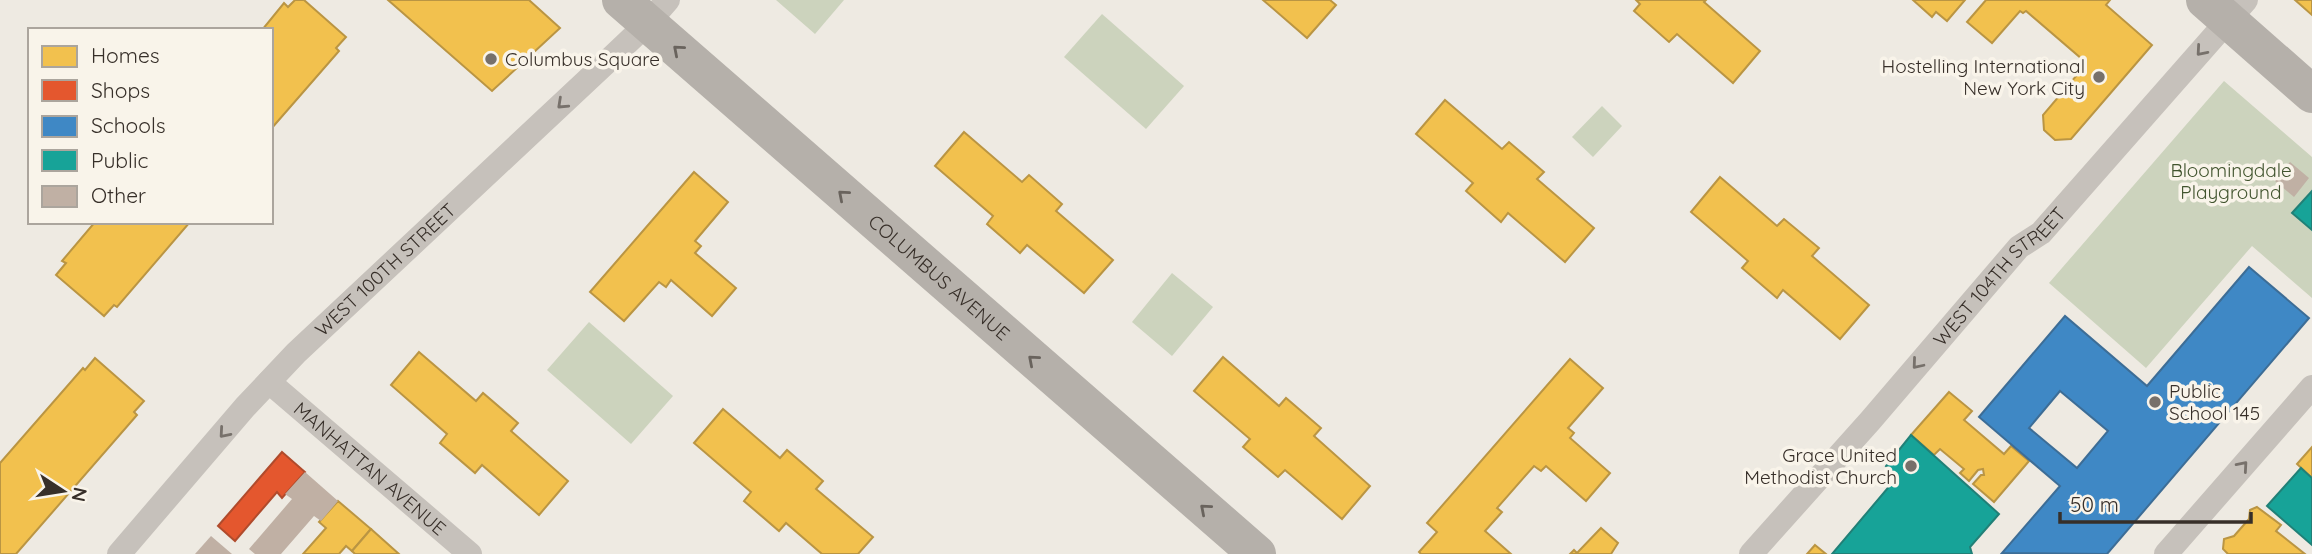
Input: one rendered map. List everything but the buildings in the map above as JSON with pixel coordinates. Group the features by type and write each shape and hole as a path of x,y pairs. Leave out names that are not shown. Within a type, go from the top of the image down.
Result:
{"main road":[{"path":"2226,7 2312,94"},
{"name":"COLUMBUS AVENUE","path":"645,8 1257,554"}],"street":[{"name":"WEST 104TH STREET","path":"1751,554 2019,247 2041,233 2226,7"},
{"name":"WEST 100TH STREET","path":"119,554 269,382 645,8"},
{"name":"MANHATTAN AVENUE","path":"269,382 470,554"},
{"path":"2166,554 2312,387"}],"green space":[{"path":"776,0 844,0 815,34"},
{"path":"1102,14 1184,86 1146,129 1064,57"},
{"name":"Bloomingdale Playground","path":"2224,81 2312,157 2312,191 2293,213 2312,230 2312,298 2252,246 2146,368 2049,283"},
{"path":"1602,106 1622,126 1593,157 1572,137"},
{"path":"1172,273 1213,307 1172,356 1132,322"},
{"path":"589,322 673,396 631,444 547,370"}],"place":[{"name":"Columbus Square","path":"491,59"},
{"name":"Hostelling International New York City","path":"2099,77"},
{"name":"Public School 145","path":"2155,402"},
{"name":"Grace United Methodist Church","path":"1911,466"}]}
